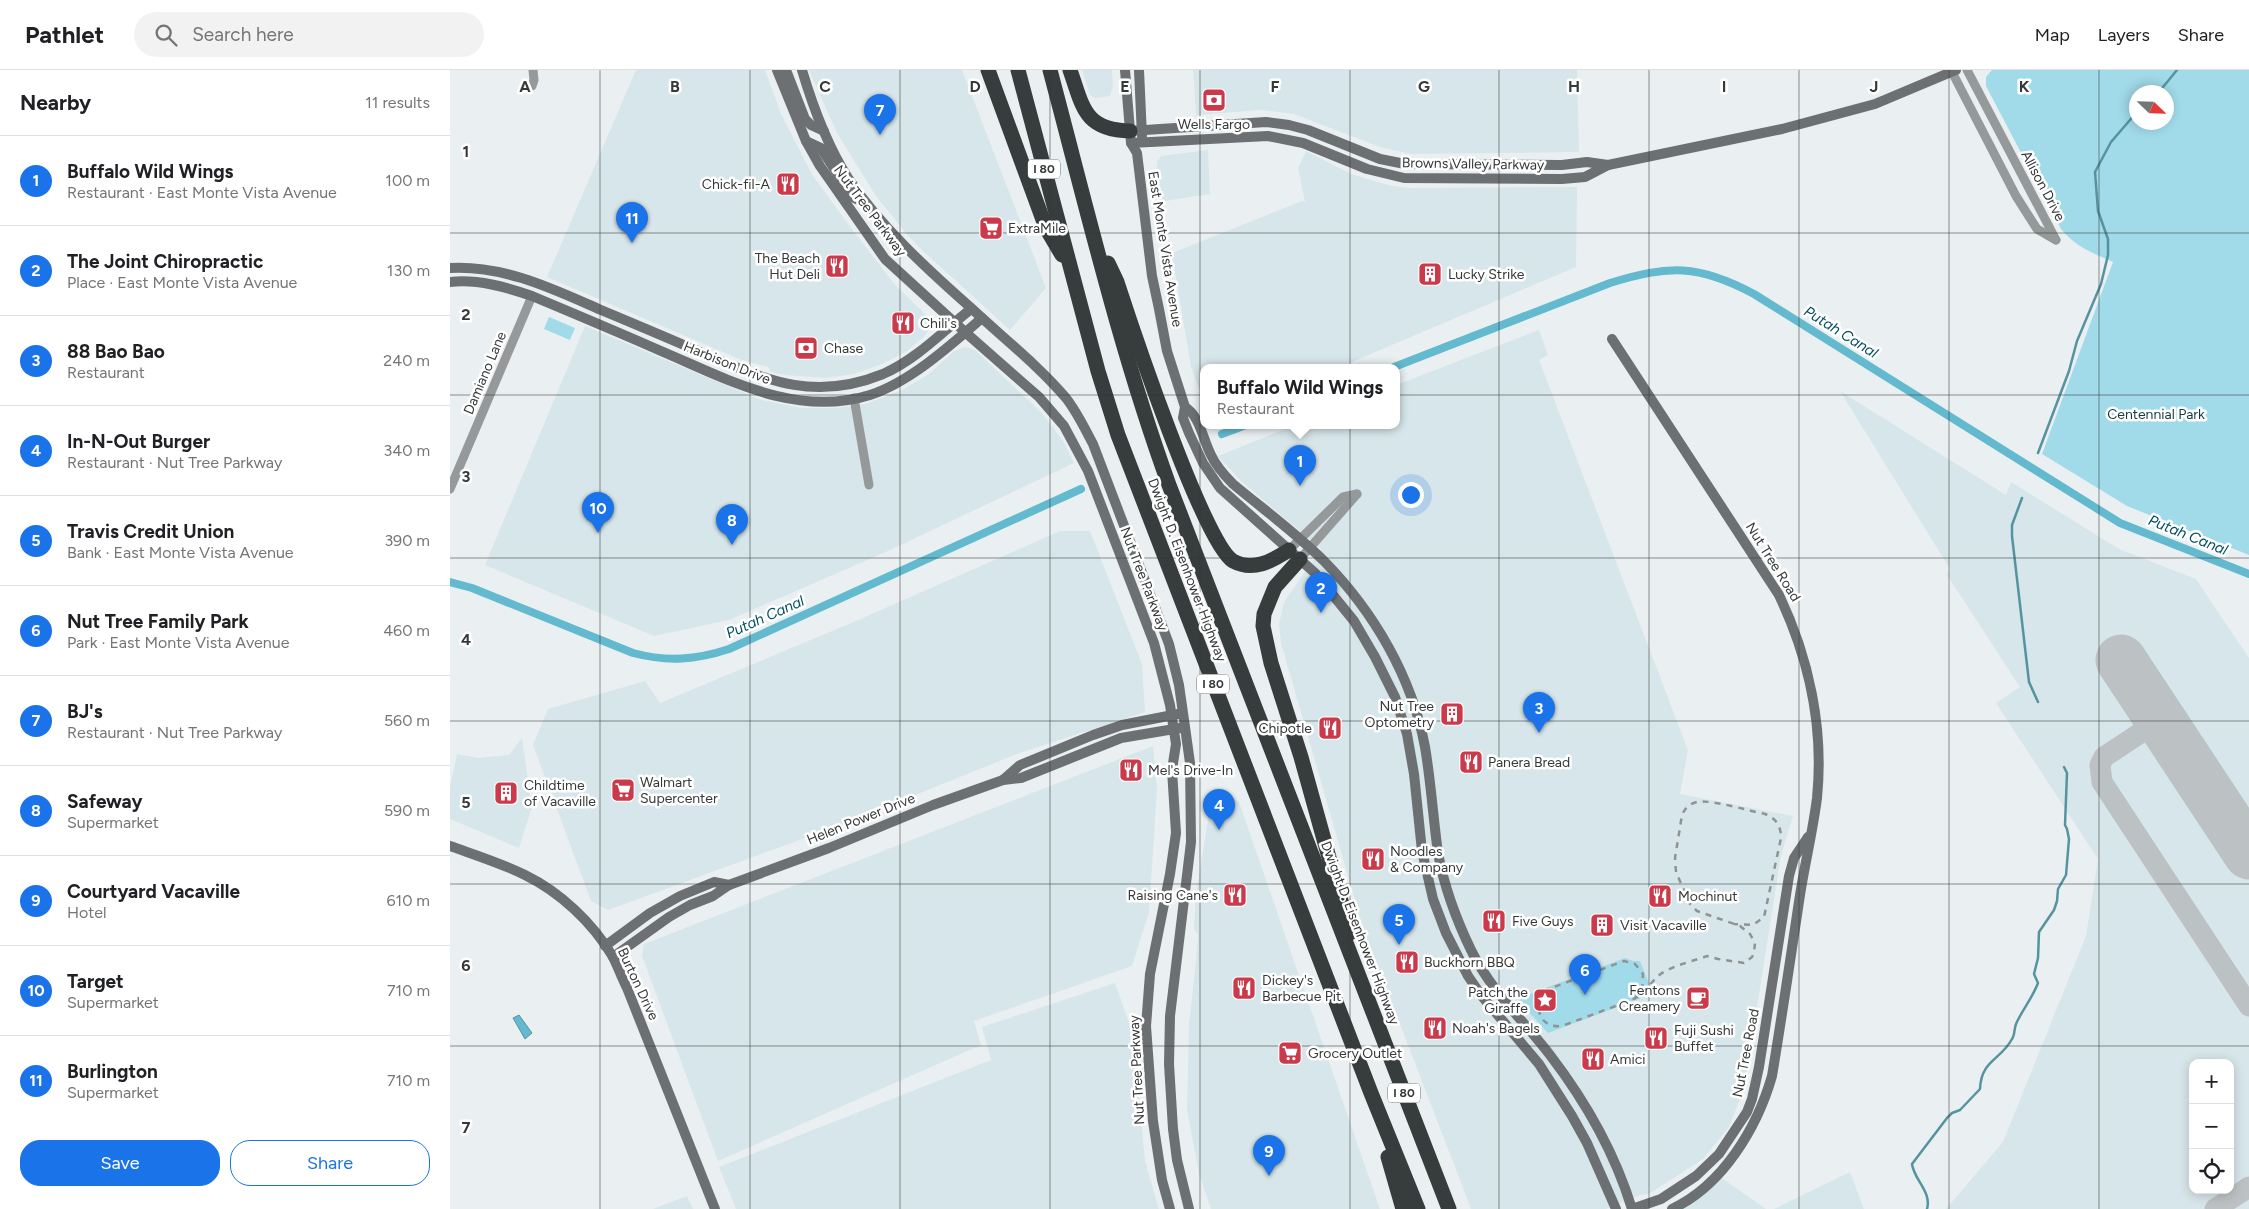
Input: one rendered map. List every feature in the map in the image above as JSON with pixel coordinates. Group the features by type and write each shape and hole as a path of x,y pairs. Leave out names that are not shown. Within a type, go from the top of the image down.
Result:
{"highway":[{"path":"988,70 1046,228 1071,269"},
{"name":"Dwight D. Eisenhower Highway","path":"1018,70 1098,371 1131,471 1371,1093 1418,1209"},
{"name":"Dwight D. Eisenhower Highway","path":"1050,70 1126,356 1166,479 1449,1209"},
{"path":"1070,70 1088,117 1095,124 1134,135"},
{"path":"1094,234 1117,282 1184,467 1223,552 1231,560 1242,565 1253,566 1300,549"},
{"path":"1300,549 1275,587 1264,614 1263,626 1274,672 1302,756 1345,909 1359,976"},
{"path":"1371,1093 1403,1209"}],"main road":[{"name":"Nut Tree Parkway","path":"776,70 806,141 846,205 885,259 1044,402 1064,426 1088,472 1154,643 1176,744 1172,770 1176,833 1170,874 1150,974 1146,1026 1153,1121 1162,1180 1170,1209"},
{"path":"786,70 805,119 811,125 824,131"},
{"name":"Nut Tree Parkway","path":"802,70 813,105 824,131 847,176 866,204 920,261 1067,400 1093,444 1168,644 1184,713 1190,762 1191,842 1170,1016 1172,1121 1177,1160 1189,1209"},
{"name":"East Monte Vista Avenue","path":"1125,70 1157,301 1167,351 1185,407 1183,418 1203,463 1228,497 1338,576 1381,634 1411,694 1424,745 1436,833 1446,885 1454,912 1472,952 1501,997 1565,1074 1595,1121 1620,1172 1632,1209"},
{"name":"East Monte Vista Avenue","path":"1134,135 1139,70"},
{"name":"Browns Valley Parkway","path":"1142,142 1259,135 1289,139 1391,176 1450,179 1585,177 1608,165 1782,129 1875,104 1953,71"},
{"name":"Browns Valley Parkway","path":"1134,135 1242,122 1278,123 1308,130 1363,153 1397,163 1445,166 1587,162 1608,165"},
{"name":"East Monte Vista Avenue","path":"1134,135 1142,142 1137,153"},
{"path":"806,141 821,148 852,197 866,204"},
{"path":"1317,149 1323,143 1350,154 1357,155 1363,153"},
{"path":"1519,179 1525,174 1564,171 1567,164"},
{"path":"1450,179 1455,171 1489,171 1506,165"},
{"path":"1391,176 1402,173 1434,173 1445,166 1450,179"},
{"name":"Harbison Drive","path":"450,268 486,269 536,282 757,376 803,387 840,386 884,373 920,352 971,309"},
{"name":"Harbison Drive","path":"450,282 500,286 532,296 752,390 793,400 825,401 871,394 906,376 932,359 982,318"},
{"name":"Nut Tree Road","path":"1612,339 1780,595 1792,621 1803,653 1816,716 1818,776 1815,815 1803,878 1772,1076 1766,1097 1753,1124 1730,1160 1695,1195 1672,1209"},
{"name":"East Monte Vista Avenue","path":"1185,407 1193,412 1200,429"},
{"name":"East Monte Vista Avenue","path":"1200,429 1211,455 1222,472 1300,549 1320,579 1354,621 1375,656 1392,690 1407,734 1422,851 1437,911 1446,933 1456,955 1481,995 1539,1064 1568,1110 1587,1143 1616,1209"},
{"path":"1392,690 1403,700 1417,742 1424,745"},
{"name":"Helen Power Drive","path":"1004,780 1020,765 1093,735 1122,725 1184,713"},
{"name":"Helen Power Drive","path":"613,957 669,917 690,905 714,896 729,885 829,848 933,805 1004,780 1021,778 1122,738 1186,727"},
{"path":"1411,755 1419,758 1422,764 1428,824 1436,833"},
{"name":"Nut Tree Road","path":"1632,1209 1661,1199 1696,1176 1724,1148 1747,1112 1759,1067 1789,876 1794,858 1811,832"},
{"name":"Burton Drive","path":"450,846 518,872 545,886 567,903 597,935 613,957 715,1209"},
{"path":"1789,876 1803,878"},
{"name":"Helen Power Drive","path":"605,946 650,913 680,896 714,882 729,885"}],"street":[{"path":"532,86 534,80 533,70"},
{"name":"Allison Drive","path":"1953,71 2016,196 2037,229 2056,240 1967,70"},
{"name":"Damiano Lane","path":"450,489 532,296"},
{"path":"854,398 869,485"},
{"path":"1357,494 1300,549 1343,497 1357,494"}],"shaded area":[{"path":"636,70 765,70 781,114 813,176 896,286 928,317 930,328 924,337 904,353 880,365 854,374 826,378 785,375 771,372 768,367 739,359 547,277"},
{"path":"809,70 962,70 1046,288 1010,330 923,251 876,196 837,133"},
{"path":"1082,70 1112,70 1113,86 1110,96 1095,98 1090,95"},
{"path":"1193,70 1577,70 1579,152 1411,154 1380,147 1294,114 1261,110 1196,115"},
{"path":"1208,150 1210,194 1159,202 1157,162 1161,156"},
{"path":"1306,151 1351,174 1388,185 1408,188 1577,187 1576,267 1347,364 1200,364 1200,391 1191,367 1172,253 1302,201 1305,202 1298,168"},
{"path":"585,326 761,400 802,408 836,408 865,404 902,390 929,374 954,351 965,347 975,350 1042,413 1063,441 1074,463 888,551 729,620 654,636 485,565"},
{"path":"1539,330 1548,355 1539,360 1688,750 1680,794 1793,816 1781,856 1744,1089 1729,1127 1703,1159 1649,1194 1640,1195 1606,1209 1471,1209 1363,928 1281,643 1279,624 1284,602 1321,549 1241,481 1218,456 1285,429 1400,429 1400,383"},
{"path":"1840,391 2006,495 2011,482 2119,549 2196,579 2249,658 2249,1209 1946,1209 2003,1142 2086,936 2098,859 1996,703 2020,687 1947,575 1950,569"},
{"path":"1060,531 1090,531 1142,664 1145,712 1017,754 841,825 608,910 591,901 533,745 548,709 645,681 660,703 856,621"},
{"path":"522,738 532,807 519,848 450,819 450,787 457,754 478,758 509,755"},
{"path":"1153,746 1157,790 1149,912 1132,966 974,1021 981,1045 718,1161 642,956 644,944"},
{"path":"1231,797 1239,802 1380,1209 1211,1209 1199,1174 1187,1110 1189,1025 1198,935 1194,928 1196,894 1210,808 1214,802"},
{"path":"1115,983 1133,1034 1145,1161 1159,1209 736,1209 719,1167 991,1060 982,1027"},
{"path":"519,1015 532,1033 525,1039 513,1018"},
{"path":"1850,1172 1864,1209 1774,1209"},
{"path":"1716,1174 1766,1209 1674,1209"},
{"path":"687,1196 693,1209 653,1209"}],"green space":[{"name":"Centennial Park","path":"1992,70 2249,70 2249,555 2127,506 2042,454 2113,262 2079,245 2061,229 1986,86 1986,77"},
{"path":"549,317 575,328 570,340 544,329"},
{"path":"1625,958 1640,961 1650,986 1642,994 1644,997 1548,1033 1517,999"}],"waterway":[{"path":"2165,85 2177,70"},
{"path":"2038,453 2069,371 2077,341 2101,284 2108,255 2108,239 2098,211 2095,172 2111,142 2129,121"},
{"name":"Putah Canal","path":"1400,365 1610,283 1631,277 1683,270 1716,277 1754,294 2120,523 2249,574"},
{"name":"Putah Canal","path":"1222,434 1235,429"},
{"name":"Putah Canal","path":"450,582 472,588 633,653 670,659 705,656 729,649 1081,489"},
{"path":"2022,498 2012,525 2012,536 2029,682 2038,702"},
{"path":"1927,1209 1927,1197 1913,1170 1912,1164 1947,1118 1952,1113 1960,1110 1980,1089 1984,1072 1992,1061 2008,1046 2014,1036 2016,1024 2038,983 2034,974 2038,958 2039,932 2054,910 2058,889 2066,875 2069,839 2065,825 2067,773 2064,767"}],"taxiway":[{"path":"2160,720 2104,757 2100,765 2102,782 2249,1006"},
{"path":"2215,1209 2249,1187"}],"runway":[{"path":"2121,660 2249,854"}],"railway":[{"path":"1634,999 1642,990 1643,974 1635,964 1624,961 1546,990 1539,1002 1539,1009 1540,1015 1548,1024 1562,1026 1629,1001 1636,998 1662,973 1678,965 1707,956 1744,963 1754,953 1755,943 1750,934 1740,926 1697,911 1690,904 1676,872 1675,858 1682,815 1684,810 1697,802 1711,802 1765,814 1775,820 1780,830 1781,838 1764,917 1753,925 1734,924"}],"place":[{"name":"Wells Fargo","path":"1214,100"},
{"name":"BJ's","path":"880,135"},
{"name":"Chick-fil-A","path":"788,184"},
{"name":"ExtraMile","path":"991,228"},
{"name":"Burlington","path":"632,243"},
{"name":"The Beach Hut Deli","path":"837,266"},
{"name":"Lucky Strike","path":"1430,274"},
{"name":"Chili's","path":"903,323"},
{"name":"Chase","path":"806,348"},
{"name":"Buffalo Wild Wings","path":"1300,486"},
{"name":"Target","path":"598,533"},
{"name":"Safeway","path":"732,545"},
{"name":"The Joint Chiropractic","path":"1321,613"},
{"name":"Nut Tree Optometry","path":"1452,714"},
{"name":"Chipotle","path":"1330,728"},
{"name":"88 Bao Bao","path":"1539,733"},
{"name":"Panera Bread","path":"1471,762"},
{"name":"Mel's Drive-In","path":"1131,770"},
{"name":"Walmart Supercenter","path":"623,790"},
{"name":"Childtime of Vacaville","path":"506,793"},
{"name":"In-N-Out Burger","path":"1219,830"},
{"name":"Noodles & Company","path":"1373,859"},
{"name":"Raising Cane's","path":"1235,895"},
{"name":"Mochinut","path":"1660,896"},
{"name":"Five Guys","path":"1494,921"},
{"name":"Visit Vacaville","path":"1602,925"},
{"name":"Travis Credit Union","path":"1399,945"},
{"name":"Buckhorn BBQ","path":"1407,962"},
{"name":"Dickey's Barbecue Pit","path":"1244,988"},
{"name":"Nut Tree Family Park","path":"1585,995"},
{"name":"Fentons Creamery","path":"1698,998"},
{"name":"Patch the Giraffe","path":"1545,1000"},
{"name":"Noah's Bagels","path":"1435,1028"},
{"name":"Fuji Sushi Buffet","path":"1656,1038"},
{"name":"Grocery Outlet","path":"1290,1053"},
{"name":"Amici","path":"1593,1059"},
{"name":"Courtyard Vacaville","path":"1269,1176"}]}
